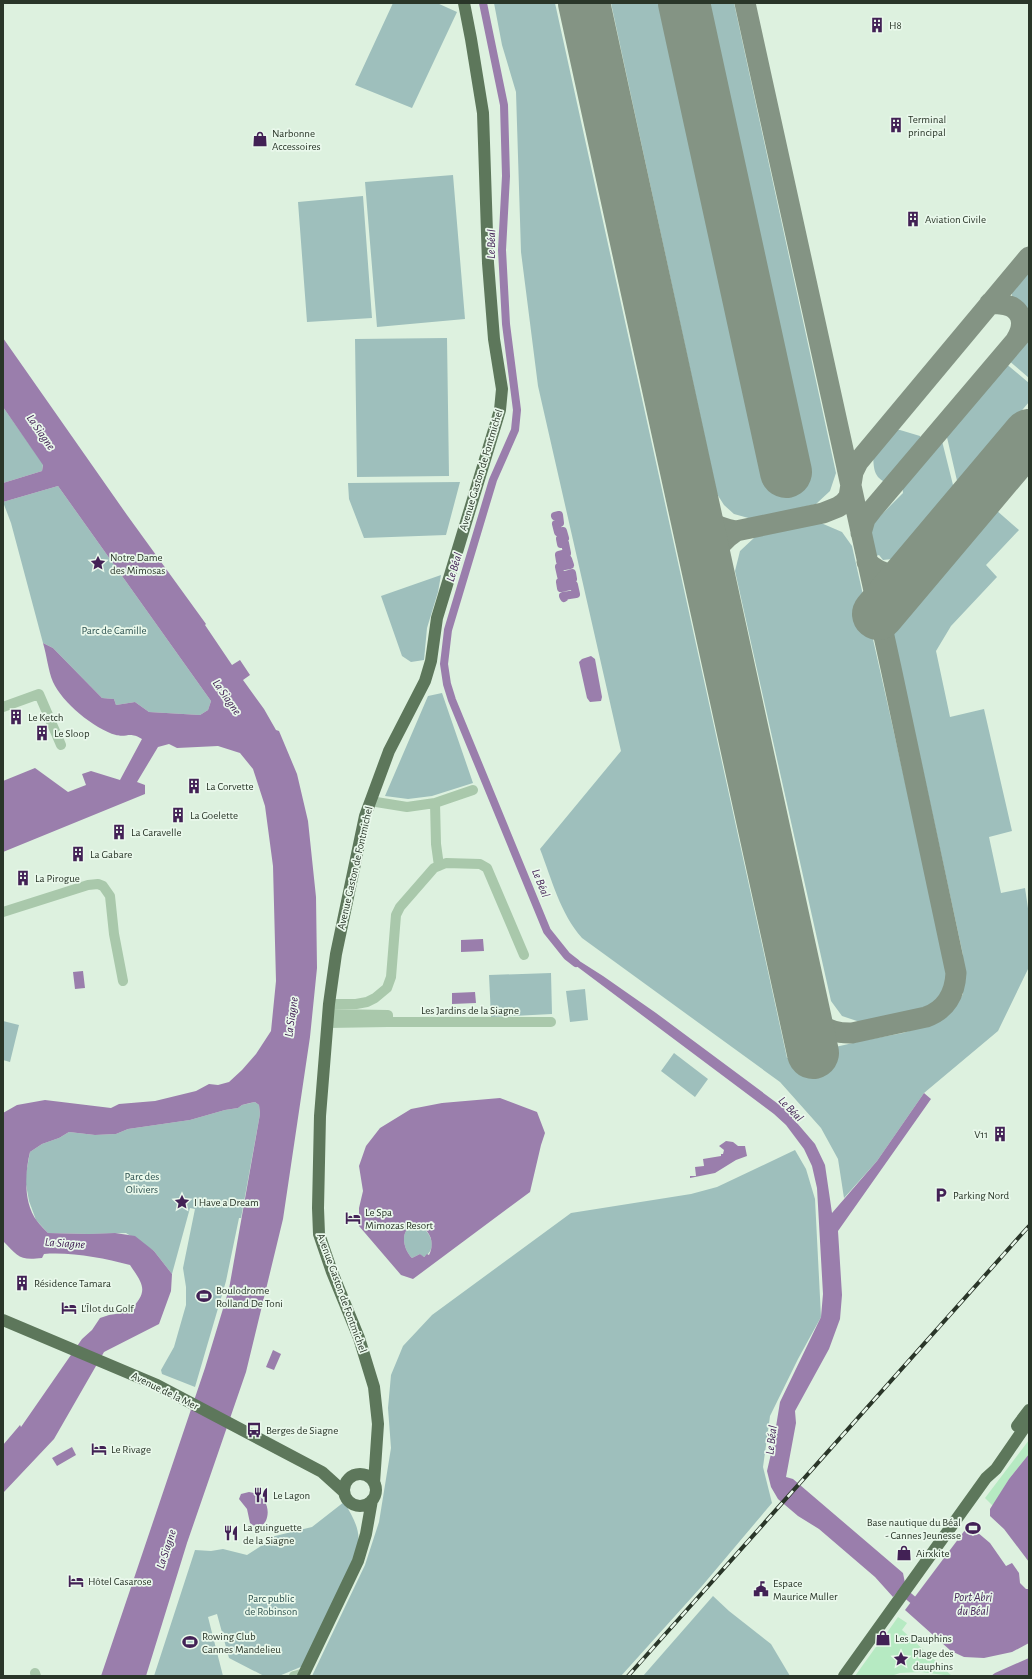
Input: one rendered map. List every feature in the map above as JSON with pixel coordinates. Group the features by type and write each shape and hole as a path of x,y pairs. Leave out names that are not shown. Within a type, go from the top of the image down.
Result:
{"main road":[{"name":"Avenue Gaston de Fontmichel","path":"374,1483 377,1412 374,1387 359,1338 332,1272 319,1234 318,1208 320,1116 328,1014 338,946 361,831 370,801 389,751 425,681 431,661 437,618 500,410 502,399 494,339 488,263 483,113 464,3"},
{"name":"Avenue de la Mer","path":"3,1320 156,1386 322,1472"},
{"path":"844,1676 896,1606 986,1478 992,1465 1029,1410"},
{"path":"986,1478 996,1469 1029,1421"},
{"path":"366,1534 363,1521 352,1504 346,1498 344,1491 346,1481 376,1460"},
{"path":"301,1675 358,1561 366,1534 372,1500 375,1492 374,1483 367,1476 322,1472"},
{"path":"322,1472 344,1491"},
{"path":"352,1504 357,1506 365,1505 372,1500"}],"street":[{"path":"3,707 39,694 62,745"},
{"path":"370,801 407,808 435,803 473,790"},
{"path":"435,803 436,844 439,866"},
{"path":"328,1014 366,1002 375,998 387,988 391,977 396,915 400,907 434,868 446,863 480,864 487,868 524,956"},
{"path":"3,912 88,885 98,884 103,886 110,896 114,934 123,981"},
{"name":"Les Jardins de la Siagne","path":"328,1014 388,1015 388,1022 551,1022"}],"green space":[{"path":"393,3 437,3 457,12 412,108 355,85"},
{"path":"494,3 555,3 787,1058 903,1033 942,1020 953,1009 963,994 963,955 893,632 896,623 908,606 989,510 996,510 1019,530 986,565 997,577 951,626 936,651 950,717 984,709 1012,831 989,837 1001,893 1025,888 1029,915 1029,967 998,1031 924,1093 877,1161 844,1198 838,1159 821,1128 780,1082 582,938 574,928 562,907 540,849 621,751 538,386 521,252 516,92 502,45"},
{"path":"611,3 734,3 836,473 830,491 816,504 752,519 734,514 724,505 717,494"},
{"path":"453,175 465,319 377,327 365,182"},
{"path":"363,196 372,318 307,322 298,202"},
{"path":"1029,270 1028,310 1019,306 1012,298 1012,290"},
{"path":"1029,333 1029,378 1007,359"},
{"path":"447,338 449,476 357,477 355,339"},
{"path":"1004,362 1029,383 1029,402 958,485 946,433"},
{"path":"3,407 43,464 42,471 3,483"},
{"path":"893,430 900,430 920,436 922,443 888,483 879,478 875,472 873,455"},
{"path":"941,437 954,489 900,555 892,559 883,560 879,555 876,556 870,526 903,493 902,483"},
{"path":"460,482 446,535 364,538 349,499 348,483"},
{"name":"Parc de Camille","path":"58,486 211,701 208,710 200,715 149,712 135,702 116,705 114,699 102,698 53,648 43,643 11,523 3,502"},
{"path":"821,523 842,532 852,546 947,968 945,988 929,1009 860,1022 842,1016 831,1001 735,571 740,551 755,537"},
{"path":"441,575 438,592 427,628 424,660 411,662 402,656 381,596"},
{"path":"442,693 473,783 432,796 408,799 385,796 428,696"},
{"path":"551,973 552,1014 491,1017 489,975"},
{"path":"585,989 588,1020 570,1022 566,991"},
{"path":"3,1021 19,1025 10,1062 3,1060"},
{"path":"674,1053 708,1079 695,1097 661,1071"},
{"name":"Parc des Oliviers","path":"255,1102 259,1105 260,1114 241,1218 239,1218 226,1281 195,1387 162,1374 161,1370 174,1347 186,1305 186,1287 183,1268 195,1209 190,1208 172,1274 154,1251 126,1233 48,1233 36,1220 29,1201 25,1179 30,1152 42,1144 59,1138 69,1132 95,1135 116,1134 128,1129 190,1120 225,1110 238,1108 242,1105"},
{"path":"795,1150 806,1169 815,1199 821,1317 798,1359 770,1416 763,1467 772,1503 702,1586 621,1676 312,1676 365,1565 379,1522 391,1448 388,1408 391,1375 403,1346 432,1315 571,1213 691,1194 717,1187"},
{"path":"414,1225 425,1229 431,1239 431,1249 428,1254 423,1257 420,1254 412,1258 406,1250 404,1235 409,1227"},
{"name":"Parc public de Robinson","path":"344,1502 358,1531 357,1551 303,1666 279,1676 264,1676 229,1658 217,1614 208,1617 223,1676 154,1676 195,1550 211,1551 223,1549 247,1555 271,1537 312,1527"},
{"path":"713,1596 729,1611 771,1644 790,1676 643,1676"}],"sand":[{"path":"1029,1440 1029,1454 1009,1479 993,1506 985,1498"},
{"name":"Plage des dauphins","path":"898,1617 907,1623 902,1630 952,1676 921,1672 900,1673 891,1676 855,1676 878,1644 881,1646 889,1636 886,1634"}],"water":[{"name":"La Siagne","path":"3,338 127,515 206,624 205,625 232,665 240,660 250,675 243,680 264,709 276,730 279,731 297,774 308,821 316,897 317,968 310,1037 283,1219 246,1372 187,1543 146,1676 101,1676 205,1368 229,1289 260,1114 259,1105 255,1102 250,1103 242,1105 238,1108 225,1110 190,1120 128,1129 116,1134 95,1135 69,1132 59,1138 42,1144 30,1152 26,1178 27,1197 32,1214 48,1233 115,1233 135,1236 154,1251 172,1274 171,1291 159,1324 104,1352 54,1439 3,1493 3,1445 20,1425 21,1427 82,1339 92,1330 100,1318 129,1312 142,1294 142,1289 139,1279 130,1265 98,1258 66,1254 44,1254 42,1258 28,1259 16,1254 3,1241 3,1113 17,1105 45,1100 111,1108 119,1104 155,1101 196,1091 209,1084 218,1085 229,1082 256,1054 271,1031 276,981 273,866 265,806 253,769 240,753 218,746 177,748 169,744 158,747 137,782 145,785 145,794 3,852 3,781 35,768 68,792 86,785 82,774 91,771 120,780 142,739 134,735 120,736 107,732 89,721 71,706 57,690 53,682 43,643 53,648 102,698 114,699 116,705 135,702 149,712 200,715 208,710 211,701 58,486 3,502 3,483 42,471 43,465 3,407"},
{"path":"591,656 595,659 602,697 601,701 590,702 587,698 579,662 582,659"},
{"path":"483,939 484,951 461,952 461,940"},
{"path":"570,955 656,1013 785,1109 815,1144 825,1165 832,1213 877,1161 924,1093 931,1099 838,1231 842,1295 840,1319 829,1349 795,1411 796,1423 786,1477 793,1479 903,1573 905,1583 893,1597 875,1577 819,1529 798,1516 778,1499 771,1487 767,1471 780,1402 821,1317 823,1294 817,1188 812,1166 804,1149 786,1125 774,1114 567,959 567,956"},
{"path":"83,971 85,988 75,989 73,972"},
{"path":"475,992 476,1003 452,1004 452,993"},
{"path":"500,1098 537,1112 545,1133 530,1192 413,1279 401,1275 359,1226 359,1208 363,1191 359,1166 366,1146 380,1128 411,1109 442,1103","holes":["414,1225 424,1228 430,1236 432,1245 431,1250 429,1255 427,1254 424,1257 420,1254 412,1258 406,1250 404,1235 409,1227"]},
{"path":"726,1141 733,1142 738,1146 745,1146 747,1156 736,1160 715,1173 690,1178 690,1176 696,1176 695,1167 704,1166 703,1159 721,1156 721,1154 723,1154 724,1150 719,1146"},
{"path":"273,1350 281,1354 274,1370 266,1367"},
{"path":"72,1447 76,1455 57,1466 52,1458"},
{"path":"1029,1454 1029,1562 1004,1529 990,1516 990,1509 1009,1479"},
{"path":"249,1492 258,1495 264,1501 267,1508 268,1515 266,1521 262,1525 256,1526 250,1523 247,1509 239,1499 241,1494"},
{"name":"Port Abri du Béal","path":"965,1530 973,1536 977,1532 990,1543 1006,1566 1012,1563 1019,1573 1020,1583 1026,1589 1029,1589 1029,1643 1012,1652 984,1658 964,1657 951,1651 905,1610"},
{"path":"1029,1658 1029,1676 991,1676 995,1673"}],"waterway":[{"name":"Le Béal","path":"483,3 504,105 506,176 502,250 506,324 517,410 515,430 493,480 448,630 444,664 447,684 452,700 547,931 567,956 576,963"},
{"path":"555,516 559,515 560,523 556,524 558,532 563,531 565,538 560,539 561,544 565,543 567,553 559,555 560,561 568,559 570,565 559,567 561,576 572,573 573,579 560,582 561,588 574,585 576,594 563,596 564,598"},
{"name":"Le Béal","path":"900,1589 913,1600"}],"taxiway":[{"path":"745,3 891,668 956,973 954,988 948,1000 944,1006 933,1014 926,1017 852,1033 842,1033 825,1028 813,1017 800,993"},
{"path":"711,586 711,568 714,553 720,545 736,531 823,513 844,503 849,497 853,472 858,462 1029,257"},
{"path":"990,303 1010,306 1019,314 1022,322 1016,340"},
{"path":"861,533 865,519 872,510 1029,325"},
{"path":"692,499 705,517 715,525 736,531"},
{"path":"867,562 879,571 890,574 903,573 917,568"}],"runway":[{"path":"584,3 813,1053"},
{"path":"684,3 786,472"},
{"path":"878,614 1029,435"}],"railway":[{"path":"628,1676 1029,1226"}],"place":[{"name":"H8","path":"877,25"},
{"name":"Terminal principal","path":"896,125"},
{"name":"Narbonne Accessoires","path":"260,139"},
{"name":"Aviation Civile","path":"913,219"},
{"name":"Notre Dame des Mimosas","path":"98,563"},
{"name":"Le Ketch","path":"16,717"},
{"name":"Le Sloop","path":"42,733"},
{"name":"La Corvette","path":"194,786"},
{"name":"La Goelette","path":"178,815"},
{"name":"La Caravelle","path":"119,832"},
{"name":"La Gabare","path":"78,854"},
{"name":"La Pirogue","path":"23,878"},
{"name":"V11","path":"1000,1134"},
{"name":"Parking Nord","path":"941,1195"},
{"name":"I Have a Dream","path":"182,1202"},
{"name":"Le Spa Mimozas Resort","path":"353,1218"},
{"name":"Résidence Tamara","path":"22,1283"},
{"name":"Boulodrome Rolland De Toni","path":"204,1296"},
{"name":"L’Îlot du Golf","path":"69,1308"},
{"name":"Berges de Siagne","path":"254,1430"},
{"name":"Le Rivage","path":"99,1449"},
{"name":"Le Lagon","path":"261,1495"},
{"name":"Base nautique du Béal - Cannes Jeunesse","path":"973,1528"},
{"name":"La guinguette de la Siagne","path":"231,1533"},
{"name":"Airxkite","path":"904,1553"},
{"name":"Hôtel Casarose","path":"76,1581"},
{"name":"Espace Maurice Muller","path":"761,1589"},
{"name":"Les Dauphins","path":"883,1638"},
{"name":"Rowing Club Cannes Mandelieu","path":"190,1642"},
{"name":"Plage des dauphins","path":"901,1659"}]}
